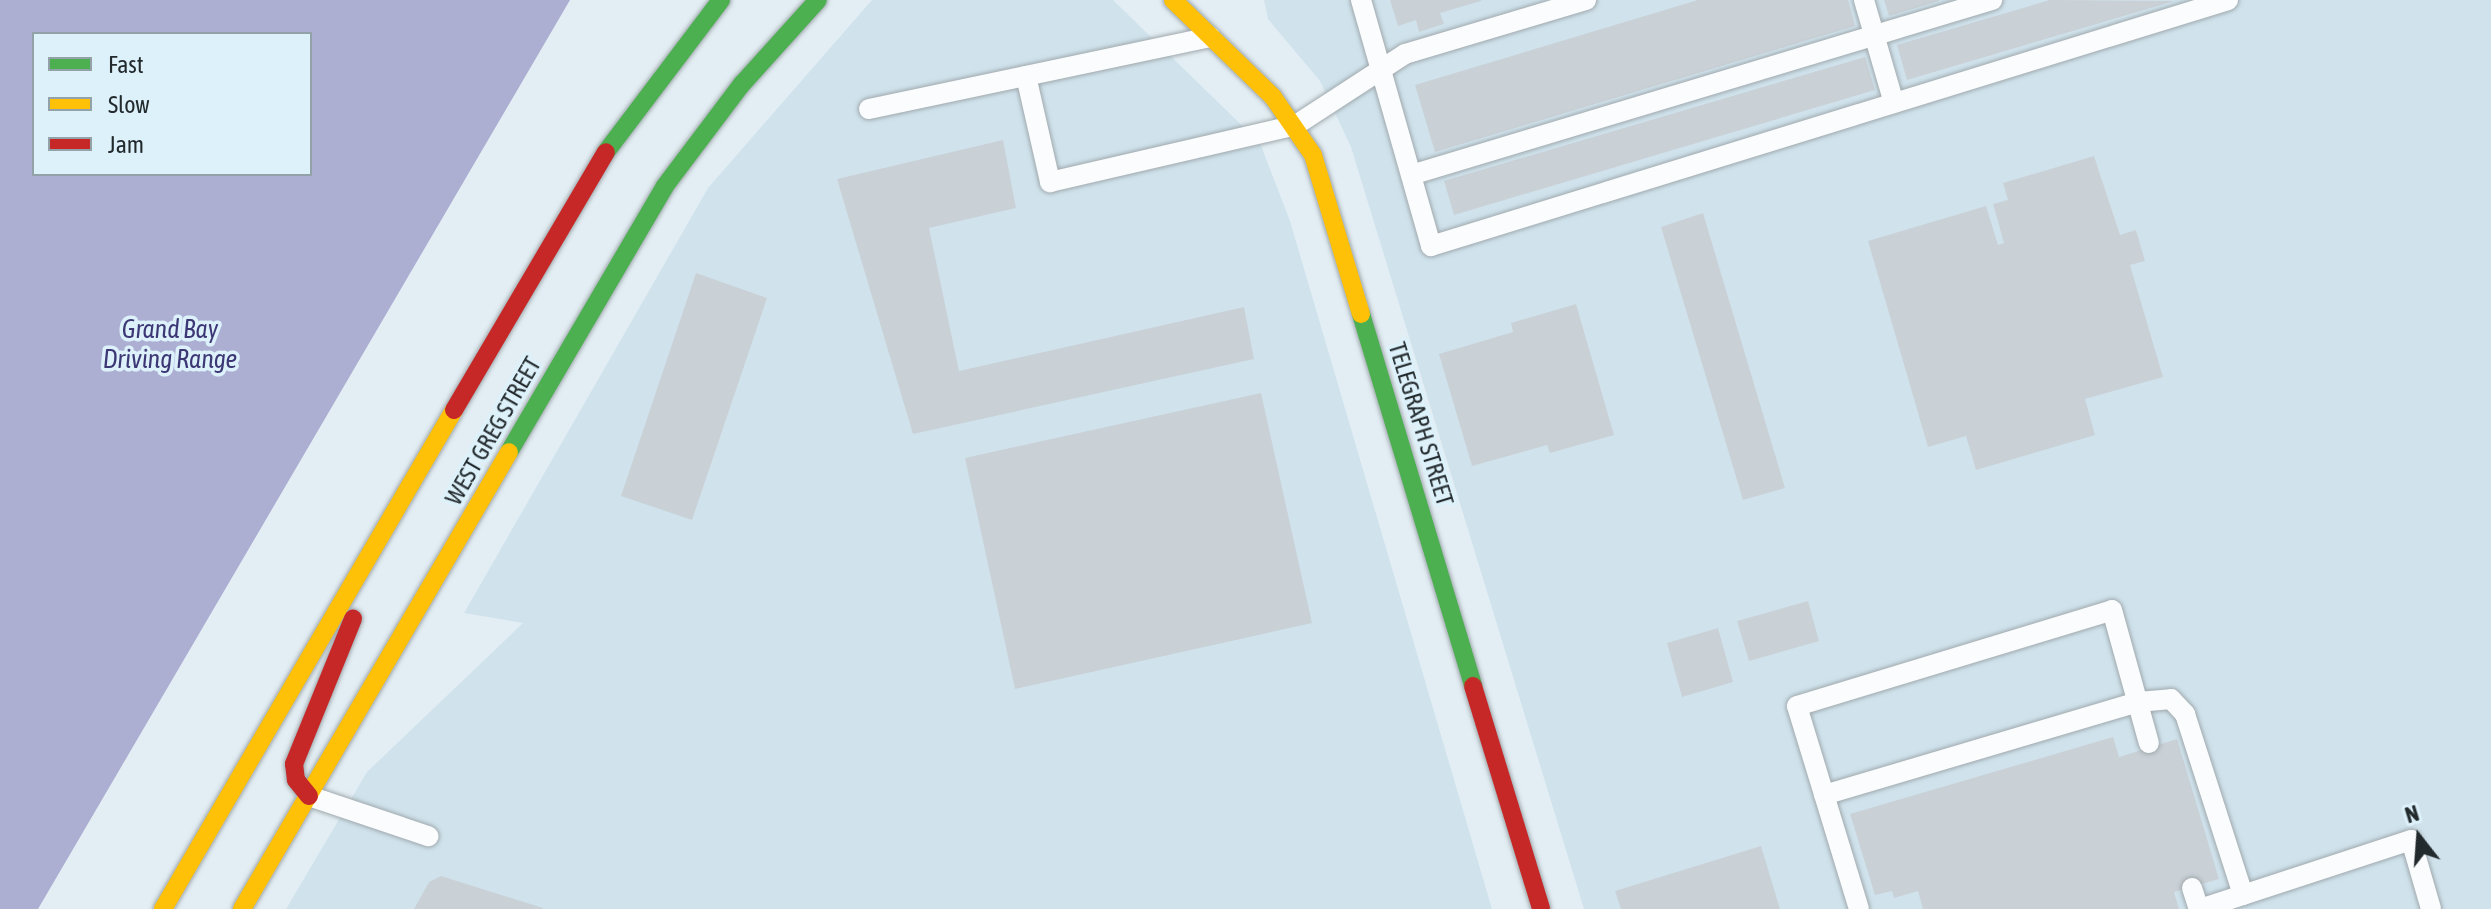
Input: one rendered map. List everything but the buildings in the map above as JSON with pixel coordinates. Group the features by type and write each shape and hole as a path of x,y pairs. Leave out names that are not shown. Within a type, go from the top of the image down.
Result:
{"main road":[{"name":"WEST GREG STREET","path":"163,909 619,130 721,0"},
{"name":"WEST GREG STREET","path":"242,909 665,186 742,84 818,0"},
{"name":"TELEGRAPH STREET","path":"1173,0 1296,125 1329,202 1541,909"},
{"path":"309,796 296,780 294,764 332,681 384,530"}],"lane":[{"path":"1361,0 1431,246 2228,0"},
{"path":"1026,76 1050,182 1296,125 1405,54 1586,0"},
{"path":"1864,0 1894,103"},
{"path":"1411,175 1992,0"},
{"path":"869,109 1211,37"},
{"path":"1859,909 1797,706 2112,610 2149,743"},
{"path":"1824,795 2138,702 2171,699 2185,714 2243,895"},
{"path":"309,796 428,836"},
{"path":"2192,888 2199,909 2411,840 2431,909"}],"shaded area":[{"path":"872,0 1113,0 1260,143 1290,221 1492,909 286,909 367,772 523,623 464,613 708,188"},
{"path":"1264,0 2491,0 2491,909 1584,909 1351,147 1320,81 1268,19"}],"water":[{"name":"Grand Bay Driving Range","path":"0,0 570,0 38,909 0,909"}],"traffic: fast":[{"path":"606,152 721,0"},
{"path":"509,452 665,186 742,84 818,0"},
{"path":"1361,314 1473,686"}],"traffic: slow":[{"path":"1173,0 1273,97 1313,155 1361,314"},
{"path":"163,909 454,410"},
{"path":"242,909 509,452"}],"traffic: jam":[{"path":"454,410 606,152"},
{"path":"309,796 296,780 294,764 353,619"},
{"path":"1473,686 1541,909"}]}
